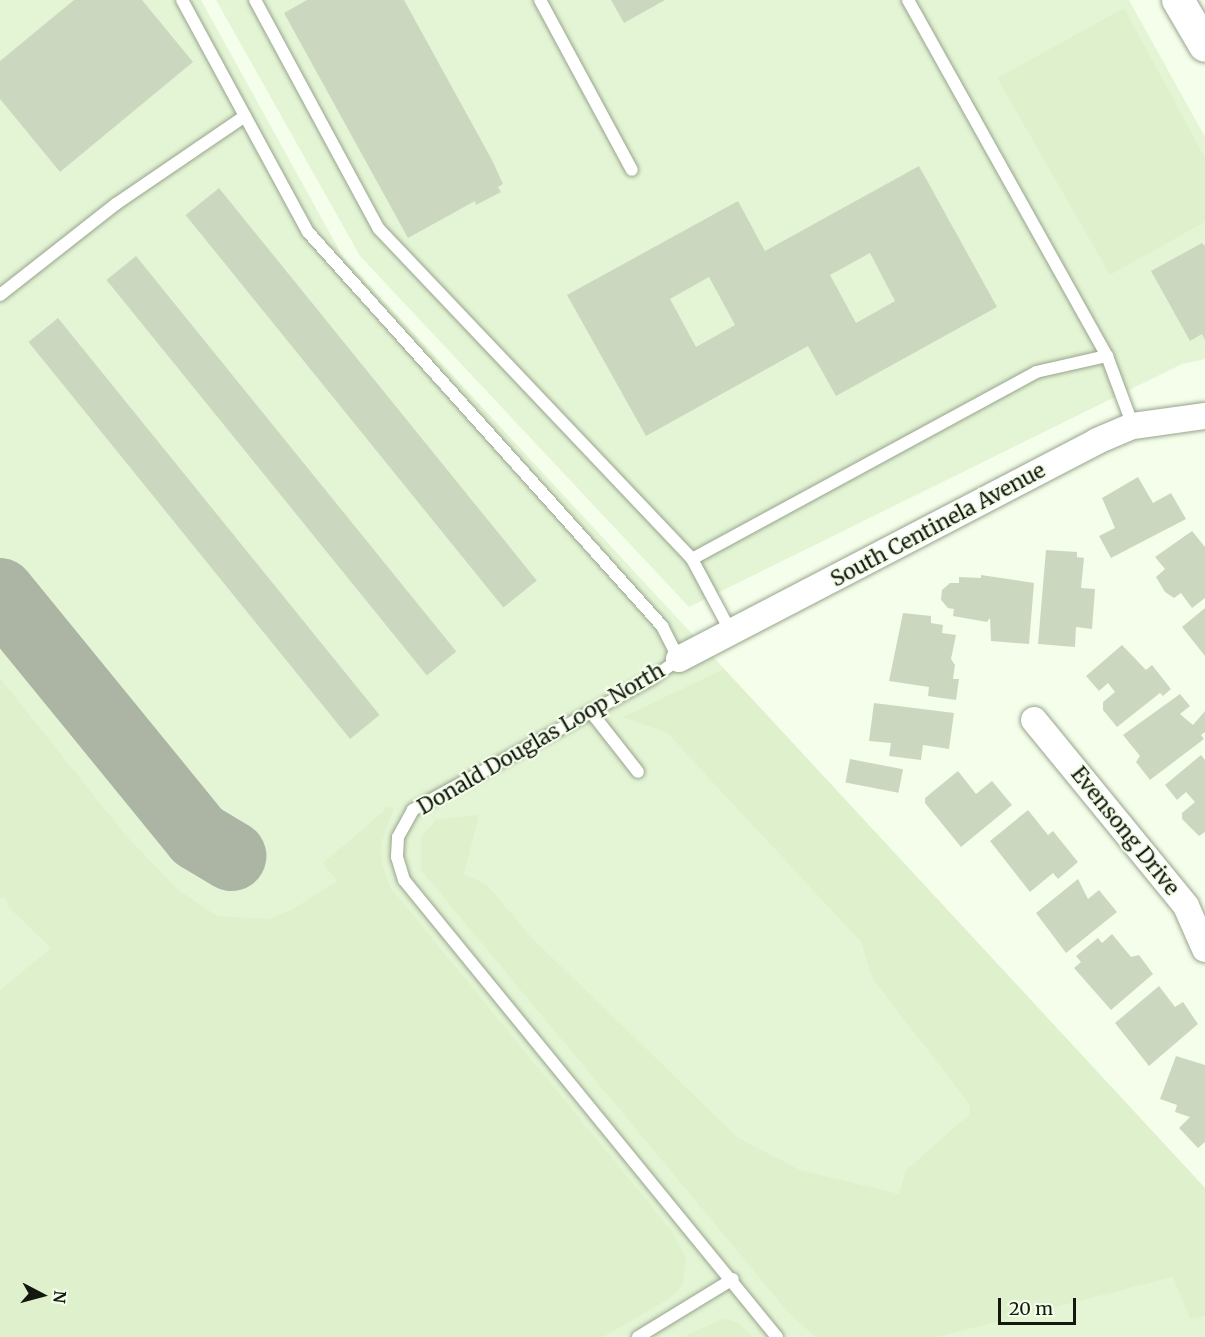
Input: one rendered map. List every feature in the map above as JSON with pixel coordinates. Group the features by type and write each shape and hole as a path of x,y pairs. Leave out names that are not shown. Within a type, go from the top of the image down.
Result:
{"street":[{"path":"1178,0 1205,46"},
{"name":"South Centinela Avenue","path":"679,659 1097,441 1133,426 1205,416"},
{"name":"Evensong Drive","path":"1034,720 1186,906 1205,949"}],"lane":[{"name":"Donald Douglas Loop North","path":"182,0 308,232 662,626 679,659 591,712 413,810 398,837 397,857 404,880 733,1279 777,1337"},
{"path":"255,0 379,229 392,246 692,559 731,632"},
{"path":"540,0 632,170"},
{"path":"908,0 1107,356 1133,426"},
{"path":"0,295 116,204 245,116"},
{"path":"692,559 1036,372 1107,356"},
{"path":"591,712 638,772"},
{"path":"638,1337 733,1279"}],"shaded area":[{"path":"0,0 201,0 343,257 1205,1188 1205,1337 0,1337"},
{"path":"216,0 1129,0 1205,137 1205,359 1182,364 689,607 360,256"},
{"path":"1124,8 1205,158 1205,222 1110,275 997,78"},
{"path":"724,669 1205,1188 1205,1316 1190,1319 1173,1277 937,1337 815,1337 787,1311 421,870 421,837 436,820 479,815 464,874 487,885 533,939 737,1137 800,1170 899,1194 906,1170 969,1115 970,1105 872,978 861,942 667,733 623,717"},
{"path":"0,678 123,832 177,889 217,916 269,919 293,909 337,881 323,863 385,810 383,807 394,808 381,844 382,865 391,888 672,1231 686,1258 683,1285 669,1299 603,1337 0,1337 0,990 51,948 8,907 6,899 0,898"},
{"path":"725,1318 740,1324 753,1337 682,1337"}],"building":[{"path":"74,0 142,0 193,62 60,172 0,99 0,61"},
{"path":"307,0 404,0 492,160 503,184 498,187 501,192 476,205 475,201 408,238 284,13"},
{"path":"611,0 665,0 624,23"},
{"path":"919,166 997,307 836,396 808,346 646,436 567,295 738,201 765,251","holes":["870,253 895,301 856,323 830,275","709,277 735,325 696,347 670,299"]},
{"path":"219,188 537,580 503,608 186,215"},
{"path":"1202,243 1205,246 1205,340 1202,334 1190,341 1151,271"},
{"path":"136,256 456,652 427,675 106,280"},
{"path":"58,318 380,715 350,739 28,342"},
{"path":"1138,477 1153,503 1171,493 1186,519 1111,558 1099,536 1115,528 1102,498"},
{"path":"1192,531 1205,547 1205,598 1192,608 1181,593 1174,598 1165,592 1156,577 1165,569 1155,557"},
{"path":"1046,550 1077,552 1077,557 1084,558 1081,588 1095,589 1092,629 1076,627 1075,647 1038,644"},
{"path":"981,575 1034,583 1029,644 991,641 990,618 987,622 953,616 954,609 948,608 941,600 942,590 950,583 959,583 959,577 981,578"},
{"path":"1205,608 1205,656 1182,627"},
{"path":"903,613 931,616 931,623 943,625 942,633 956,635 951,659 955,665 953,679 959,679 956,700 928,696 929,687 889,681"},
{"path":"1122,645 1146,670 1152,665 1171,689 1163,696 1160,693 1117,727 1103,710 1103,702 1115,692 1108,683 1099,691 1086,676"},
{"path":"1180,694 1190,706 1180,714 1193,725 1205,711 1205,732 1201,735 1204,739 1150,780 1136,762 1140,756 1123,735"},
{"path":"874,703 954,713 949,749 923,745 921,760 889,756 891,743 869,741"},
{"path":"1201,755 1205,760 1205,832 1199,836 1182,819 1182,813 1195,802 1186,792 1177,800 1165,785"},
{"path":"850,759 903,769 898,793 845,783"},
{"path":"958,771 976,794 992,781 1012,805 961,847 925,803 925,798"},
{"path":"1028,810 1048,835 1053,831 1078,862 1058,879 1053,873 1030,892 990,841"},
{"path":"1078,879 1088,899 1099,890 1117,912 1066,953 1036,913"},
{"path":"1112,934 1131,957 1139,955 1153,974 1111,1010 1074,968 1081,962 1076,956 1098,938 1102,943"},
{"path":"1159,986 1175,1007 1183,1002 1198,1024 1149,1066 1115,1023"},
{"path":"1176,1056 1205,1065 1205,1142 1198,1148 1179,1128 1190,1117 1175,1112 1177,1105 1160,1099"}],"taxiway":[{"path":"0,593 198,836 231,856"}]}
